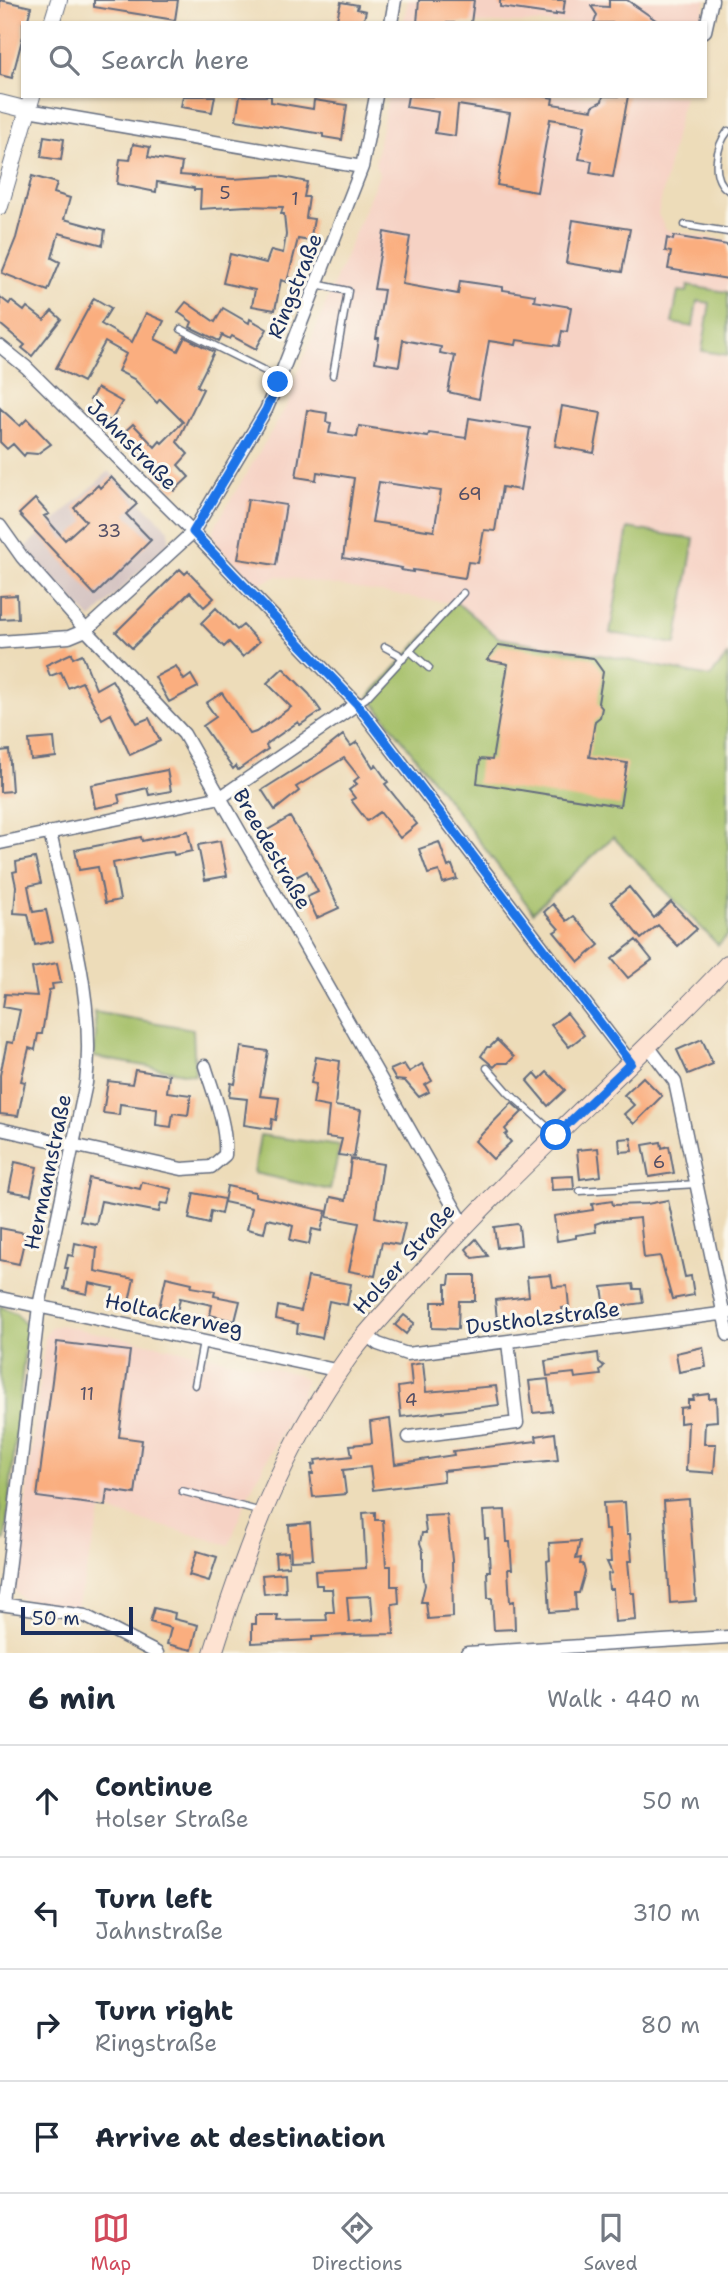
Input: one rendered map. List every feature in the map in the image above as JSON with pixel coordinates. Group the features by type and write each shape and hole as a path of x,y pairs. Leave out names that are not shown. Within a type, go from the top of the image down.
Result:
{"main road":[{"name":"Holser Straße","path":"213,1653 262,1512 290,1451 366,1335 464,1225 631,1063 728,964"}],"street":[{"path":"53,21 59,0"},
{"path":"391,21 395,0"},
{"path":"707,22 712,0"},
{"name":"Ringstraße","path":"0,642 69,637 86,630 193,532 266,410 362,167 376,98"},
{"path":"0,103 30,103 362,167"},
{"path":"0,206 30,103"},
{"name":"Jahnstraße","path":"0,346 26,367 193,532 357,704 631,1063"},
{"name":"Breedestraße","path":"0,526 22,557 86,630 184,734 464,1225"},
{"path":"0,843 221,797 357,704"},
{"name":"Hermannstraße","path":"2,1604 39,1306 74,1146 90,1052 86,1001 50,833"},
{"path":"648,1046 675,1082 726,1314 728,1335"},
{"path":"0,1129 182,1168 211,1167 225,1155 226,1145 225,1132 205,1066"},
{"name":"Holtackerweg","path":"0,1298 340,1371"},
{"name":"Dustholzstraße","path":"366,1335 378,1344 407,1354 726,1314"},
{"path":"409,1437 517,1423 508,1342"},
{"path":"2,1604 85,1616 157,1653"},
{"path":"467,1653 728,1637"}],"lane":[{"path":"728,131 724,135 716,166 717,177 728,190"},
{"path":"685,225 728,232"},
{"path":"316,284 348,291 333,375"},
{"path":"181,329 279,378"},
{"path":"357,704 366,698 463,593"},
{"path":"385,647 403,659"},
{"path":"410,651 429,668"},
{"path":"487,1068 509,1093 556,1135"},
{"path":"580,1191 697,1184"},
{"path":"195,1385 203,1340"},
{"path":"182,1491 262,1512"}],"shaded area":[{"path":"408,0 706,0 701,21 403,21"},
{"path":"388,98 684,98 658,214 666,230 728,241 728,655 710,677 499,638 456,603 278,576 257,585 217,546 212,531 289,402 295,379 379,174 375,164"},
{"path":"109,471 169,530 169,542 91,619 24,549"},
{"path":"60,1325 298,1374 306,1380 302,1394 249,1493 229,1545 102,1509 76,1611 23,1600 15,1591 45,1336 50,1328"}],"green space":[{"path":"688,286 728,292 728,355 702,351 710,303 697,301 693,327 672,323 678,291 687,292"},
{"path":"628,528 694,539 676,644 610,633"},
{"path":"456,602 499,638 710,677 728,655 728,935 718,945 613,837 533,912 369,696"},
{"path":"94,1012 193,1029 195,1075 94,1057"},
{"path":"260,1135 340,1146 330,1190 254,1173"},
{"path":"0,1306 17,1314 27,1327 5,1540 0,1540"}],"building":[{"path":"0,0 31,7 28,21 21,21 21,44 12,78 0,75"},
{"path":"94,0 178,0 175,20 94,7"},
{"path":"419,0 474,0 471,21 417,21"},
{"path":"500,0 565,0 563,14 556,15 500,7"},
{"path":"609,0 627,0 657,21 595,21 597,15 591,6 609,7"},
{"path":"341,2 358,5 357,9 366,11 364,21 336,21"},
{"path":"183,98 215,98 212,112 181,107"},
{"path":"240,98 271,98 271,102 313,109 314,100 347,105 342,140 323,137 323,134 236,120"},
{"path":"408,98 553,98 552,104 592,110 603,98 628,98 613,177 590,173 592,161 579,159 585,125 550,119 537,192 497,185 510,113 458,105 455,136 435,133 438,112 406,107"},
{"path":"44,136 64,139 61,160 41,157"},
{"path":"133,144 150,147 148,157 182,163 180,175 233,179 279,176 307,182 304,197 309,197 306,218 314,219 310,241 298,239 287,282 281,280 275,310 252,306 255,290 223,283 230,254 266,263 271,250 283,253 286,235 284,214 281,214 283,207 200,209 201,190 157,182 156,192 117,184 120,159 130,160"},
{"path":"32,176 57,183 54,193 70,198 64,219 105,230 103,245 59,233 52,258 60,262 48,291 2,273 16,238"},
{"path":"573,220 630,229 622,272 566,263"},
{"path":"384,232 410,237 402,284 458,294 460,281 503,287 503,290 535,295 534,301 571,307 567,332 562,331 559,346 517,340 516,345 489,341 479,399 448,392 455,356 440,353 441,347 403,340 399,366 375,362 384,290 374,289"},
{"path":"674,236 728,245 728,279 668,269 671,252 665,251 667,238 673,240"},
{"path":"0,297 24,311 27,307 44,320 52,311 61,319 32,356 22,348 25,345 0,324"},
{"path":"94,298 111,308 101,324 132,342 146,313 164,321 155,339 178,351 185,337 214,352 197,386 203,389 177,442 188,454 178,465 189,477 174,491 155,474 155,466 121,435 133,424 155,447 183,422 160,399 157,403 134,379 118,371 126,354 105,342 83,382 56,368"},
{"path":"186,302 215,322 223,308 249,323 250,319 267,329 256,349 232,336 230,339 222,335 219,341 190,327 192,322 178,312"},
{"path":"97,388 122,402 111,421 95,412 99,405 90,400"},
{"path":"562,406 601,413 594,453 555,446"},
{"path":"0,408 20,426 27,419 51,444 37,454 26,453 24,456 13,444 7,449 0,442"},
{"path":"307,410 327,413 326,422 331,423 329,433 357,437 359,426 428,437 429,433 466,438 469,418 530,428 520,490 502,487 495,531 484,530 478,563 468,562 465,578 413,572 343,558 354,478 317,472 316,480 296,477","holes":["379,482 441,491 434,531 372,522"]},
{"path":"111,477 137,504 126,514 151,540 95,595 19,514 35,499 49,514 44,516 65,540 86,521 74,508 98,485 100,488"},
{"path":"248,499 286,505 276,565 238,559"},
{"path":"180,569 185,574 188,571 214,598 204,607 190,592 132,648 116,632"},
{"path":"17,595 18,618 0,619 0,596"},
{"path":"216,608 237,630 243,625 259,642 243,657 229,642 224,647 201,623"},
{"path":"499,645 593,658 603,672 598,703 602,708 600,717 595,721 589,757 627,763 620,806 477,783 480,759 492,760 508,664 487,660"},
{"path":"72,653 73,658 82,654 96,689 112,680 137,723 149,718 160,741 130,755 111,714 102,719 82,682 68,688 61,672 50,676 46,665"},
{"path":"176,666 184,680 191,675 198,687 169,702 155,677"},
{"path":"283,668 309,694 321,711 300,725 298,722 268,743 268,749 238,770 236,766 233,769 203,726 216,717 206,703 222,693 250,734 256,732 291,707 267,683"},
{"path":"343,735 351,746 357,742 373,767 376,765 388,782 385,784 417,824 400,838 380,812 367,821 351,800 355,798 349,790 357,784 354,781 359,777 344,758 296,787 299,791 275,810 262,790 319,754"},
{"path":"54,738 56,757 31,760 29,740"},
{"path":"9,750 12,791 0,792 0,751"},
{"path":"167,770 171,791 149,795 147,788 118,795 120,803 95,808 91,785"},
{"path":"290,817 319,864 339,908 317,918 307,897 318,892 307,871 292,877 266,831"},
{"path":"188,831 192,851 174,855 173,852 163,853 113,863 120,900 105,903 98,867 79,870 75,850 141,837 142,841"},
{"path":"220,841 227,876 205,880 198,845"},
{"path":"439,842 448,867 452,865 457,879 443,883 439,871 428,874 419,849"},
{"path":"35,858 41,883 28,886 33,912 46,910 53,941 35,945 28,914 14,913 16,886 13,872 17,871 16,862"},
{"path":"629,887 654,918 671,902 697,929 678,946 658,925 641,939 611,902"},
{"path":"553,904 567,921 574,916 599,945 579,962 554,932 559,929 544,912"},
{"path":"636,940 652,960 628,978 612,959"},
{"path":"57,963 61,983 52,984 53,989 49,990 42,1034 38,1034 35,1050 29,1048 21,1081 25,1082 18,1116 0,1114 0,1075 7,1042 13,1043 20,1010 3,1007 5,994 37,996 32,968"},
{"path":"567,1013 584,1035 569,1047 551,1025"},
{"path":"702,1039 713,1064 688,1074 677,1050"},
{"path":"497,1040 514,1057 508,1063 498,1063 494,1067 481,1056 487,1047"},
{"path":"241,1047 268,1051 260,1096 279,1098 276,1120 272,1119 271,1129 244,1125 247,1099 229,1097 231,1083 235,1084"},
{"path":"316,1057 340,1061 335,1106 361,1110 354,1157 338,1155 342,1139 326,1137 329,1107 313,1104 316,1084 311,1083"},
{"path":"404,1064 409,1072 422,1064 432,1081 425,1085 429,1092 419,1097 405,1081 396,1080 390,1070"},
{"path":"135,1070 169,1075 167,1092 191,1095 188,1115 173,1113 171,1127 156,1125 157,1109 120,1104 119,1115 103,1113 108,1081 132,1084"},
{"path":"547,1072 565,1090 548,1106 527,1081 535,1073 540,1079"},
{"path":"643,1077 662,1096 634,1124 624,1114 634,1105 624,1095"},
{"path":"512,1103 522,1112 505,1129 508,1133 505,1135 511,1142 493,1159 475,1141"},
{"path":"631,1138 633,1151 620,1152 619,1139"},
{"path":"661,1142 662,1148 669,1146 674,1173 649,1177 643,1145"},
{"path":"598,1148 601,1176 580,1179 577,1150"},
{"path":"351,1159 383,1164 375,1217 405,1224 400,1245 382,1242 375,1276 349,1271 359,1223 327,1217 331,1197 346,1200"},
{"path":"15,1162 37,1167 31,1195 9,1191"},
{"path":"573,1176 574,1189 552,1190 551,1177"},
{"path":"89,1178 140,1189 142,1182 172,1189 168,1204 161,1203 159,1212 101,1201 96,1224 80,1221"},
{"path":"227,1186 255,1192 255,1196 326,1211 321,1231 312,1229 309,1244 290,1240 293,1226 282,1222 267,1219 264,1233 247,1229 252,1208 224,1202"},
{"path":"194,1193 224,1199 221,1214 211,1211 209,1224 189,1219"},
{"path":"668,1200 685,1277 691,1276 694,1295 672,1299 660,1256 644,1258 640,1218 604,1221 595,1224 596,1232 557,1241 554,1216 593,1210 592,1204 612,1201 613,1205"},
{"path":"517,1224 521,1245 497,1248 494,1227"},
{"path":"0,1228 26,1233 19,1264 0,1260"},
{"path":"476,1239 488,1256 473,1258 466,1249"},
{"path":"75,1243 97,1248 95,1271 134,1279 129,1302 110,1299 113,1288 89,1283 87,1294 64,1289 68,1255 73,1256"},
{"path":"450,1275 475,1275 475,1301 459,1301 458,1329 432,1328 432,1302 446,1302 446,1284 449,1284"},
{"path":"551,1275 553,1287 567,1286 569,1307 562,1308 563,1312 497,1320 495,1300 529,1296 527,1277"},
{"path":"166,1277 192,1283 191,1287 215,1291 214,1296 240,1301 235,1321 210,1315 212,1305 180,1298 177,1312 159,1308"},
{"path":"308,1277 351,1284 347,1305 329,1301 322,1338 297,1333 298,1324 276,1319 278,1306 301,1311"},
{"path":"633,1284 634,1289 641,1289 643,1303 605,1308 602,1287"},
{"path":"404,1315 414,1323 406,1334 395,1325"},
{"path":"57,1342 130,1351 119,1437 142,1440 135,1494 107,1490 105,1506 37,1497"},
{"path":"703,1347 706,1367 679,1372 676,1353"},
{"path":"598,1353 599,1362 604,1366 600,1371 601,1375 575,1378 574,1373 547,1376 545,1361"},
{"path":"423,1363 426,1392 496,1386 499,1405 401,1417 398,1387 412,1385 410,1365"},
{"path":"548,1379 552,1411 533,1413 529,1381"},
{"path":"709,1394 709,1399 716,1398 717,1421 705,1422 704,1444 716,1444 714,1473 686,1471 688,1422 680,1423 680,1408 688,1407 688,1400 694,1400 693,1396"},
{"path":"390,1419 395,1464 454,1455 453,1451 537,1441 536,1436 555,1433 558,1460 443,1471 444,1481 373,1490 370,1467 343,1470 346,1494 313,1497 310,1474 313,1474 312,1465 316,1464 315,1460 352,1456 350,1445 372,1443 370,1422"},
{"path":"689,1499 696,1601 670,1603 664,1501"},
{"path":"625,1502 632,1561 628,1561 636,1620 615,1622 613,1589 609,1589 608,1574 612,1573 607,1562 611,1562 609,1530 605,1530 603,1503"},
{"path":"505,1510 512,1569 508,1569 510,1602 514,1601 515,1629 494,1630 492,1598 488,1598 487,1571 490,1571 483,1511"},
{"path":"375,1512 375,1520 383,1520 386,1566 391,1566 391,1586 398,1586 399,1603 392,1604 394,1634 312,1637 312,1640 252,1643 252,1624 256,1624 256,1615 278,1615 277,1621 327,1620 326,1612 334,1612 332,1589 322,1589 322,1585 316,1585 315,1571 366,1568 363,1513","holes":["371,1596 373,1620 349,1622 347,1597"]},
{"path":"447,1515 452,1560 453,1617 428,1619 426,1602 421,1602 425,1585 420,1543 422,1533 426,1533 424,1516"},
{"path":"310,1523 313,1559 291,1560 289,1525"},
{"path":"580,1541 576,1559 581,1558 580,1564 583,1564 585,1572 579,1593 575,1593 576,1610 550,1612 547,1561 550,1560 549,1543"},
{"path":"197,1551 217,1557 209,1581 189,1575"},
{"path":"288,1552 289,1566 276,1567 275,1553"},
{"path":"285,1573 286,1592 264,1594 262,1575"},
{"path":"154,1608 175,1613 174,1619 198,1625 192,1650 167,1644 171,1628 150,1622"}],"route":[{"path":"278,382 266,410 193,532 357,704 631,1063 556,1135"}]}
